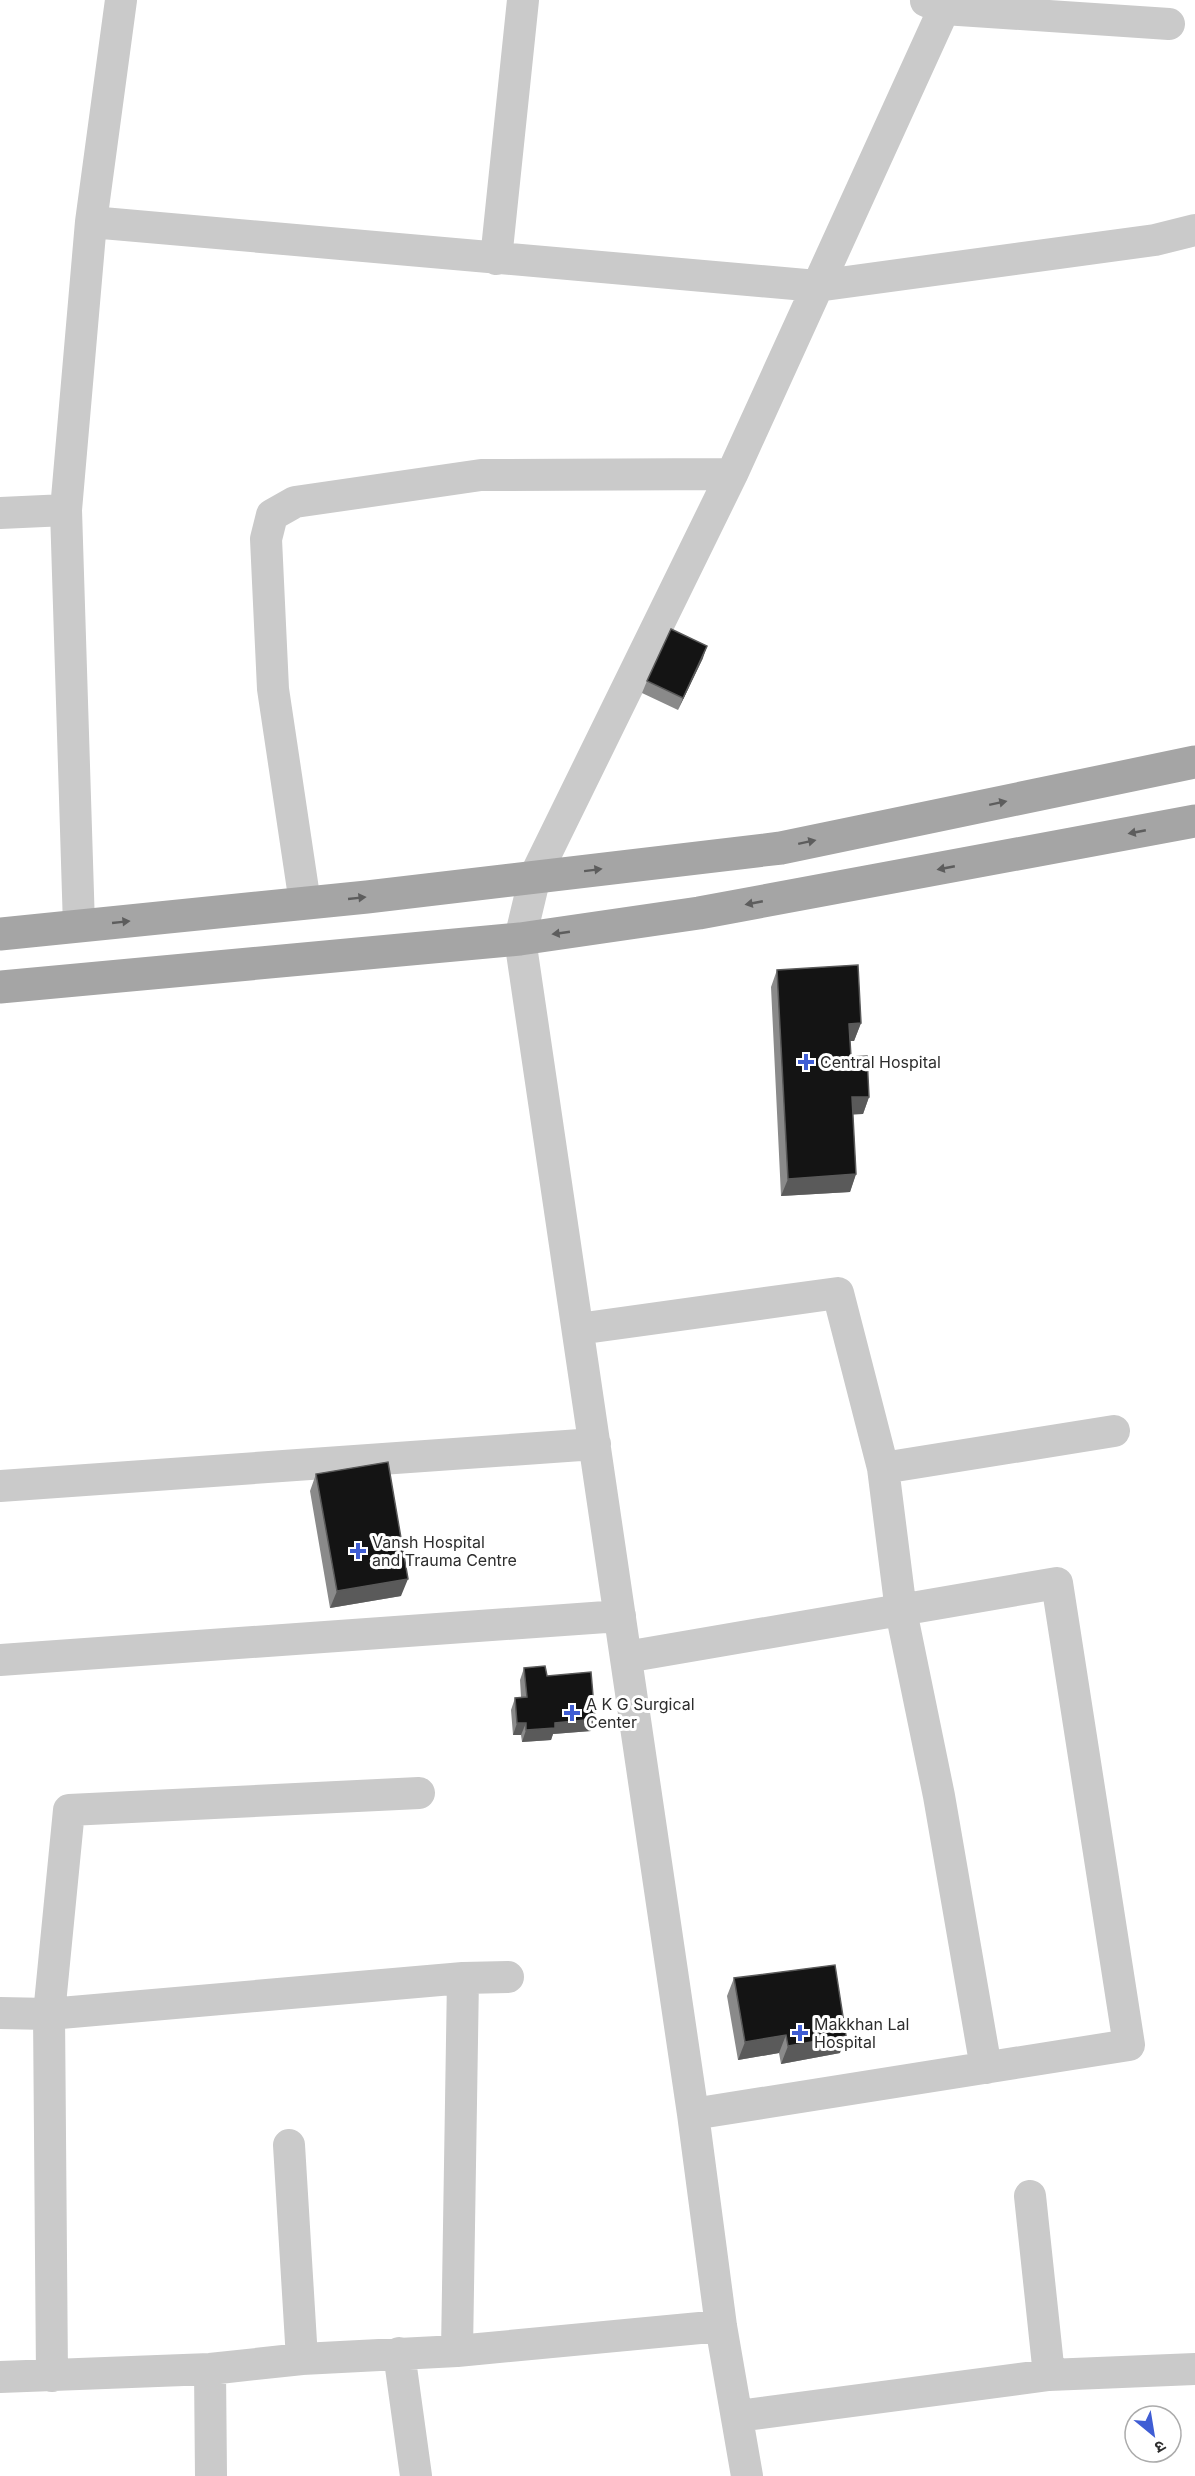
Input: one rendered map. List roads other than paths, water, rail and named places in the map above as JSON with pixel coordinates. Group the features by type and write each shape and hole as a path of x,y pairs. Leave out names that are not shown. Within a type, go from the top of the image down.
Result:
{"main road":[{"path":"0,934 305,903 781,848 1195,762"},
{"path":"0,987 520,939 699,913 1195,821"}],"street":[{"path":"79,926 66,510 90,222 121,0"},
{"path":"496,259 523,0"},
{"path":"747,2476 722,2325 520,939 535,876 732,474 817,286 938,3 1169,24"},
{"path":"90,222 817,286 1155,240 1195,230"},
{"path":"305,903 273,689 266,539 272,515 295,502 481,475 732,474"},
{"path":"0,513 66,510"},
{"path":"578,1329 838,1293 883,1468 901,1611 939,1797 986,2068"},
{"path":"883,1468 1114,1431"},
{"path":"0,1486 595,1444"},
{"path":"626,1657 1057,1583 1129,2045 693,2114"},
{"path":"0,1660 620,1616"},
{"path":"52,2376 50,2014 69,1810 419,1794"},
{"path":"0,2013 50,2014 463,1978 508,1977"},
{"path":"457,2351 463,1978"},
{"path":"289,2145 302,2359"},
{"path":"1030,2196 1049,2375"},
{"path":"0,2377 210,2369 302,2359 457,2351 722,2325"},
{"path":"399,2353 416,2476"},
{"path":"738,2416 1049,2375 1195,2368"},
{"path":"210,2369 211,2476"}],"place":[{"name":"Central Hospital","path":"806,1062"},
{"name":"Vansh Hospital and Trauma Centre","path":"358,1551"},
{"name":"A K G Surgical Center","path":"572,1713"},
{"name":"Makkhan Lal Hospital","path":"800,2033"}]}
